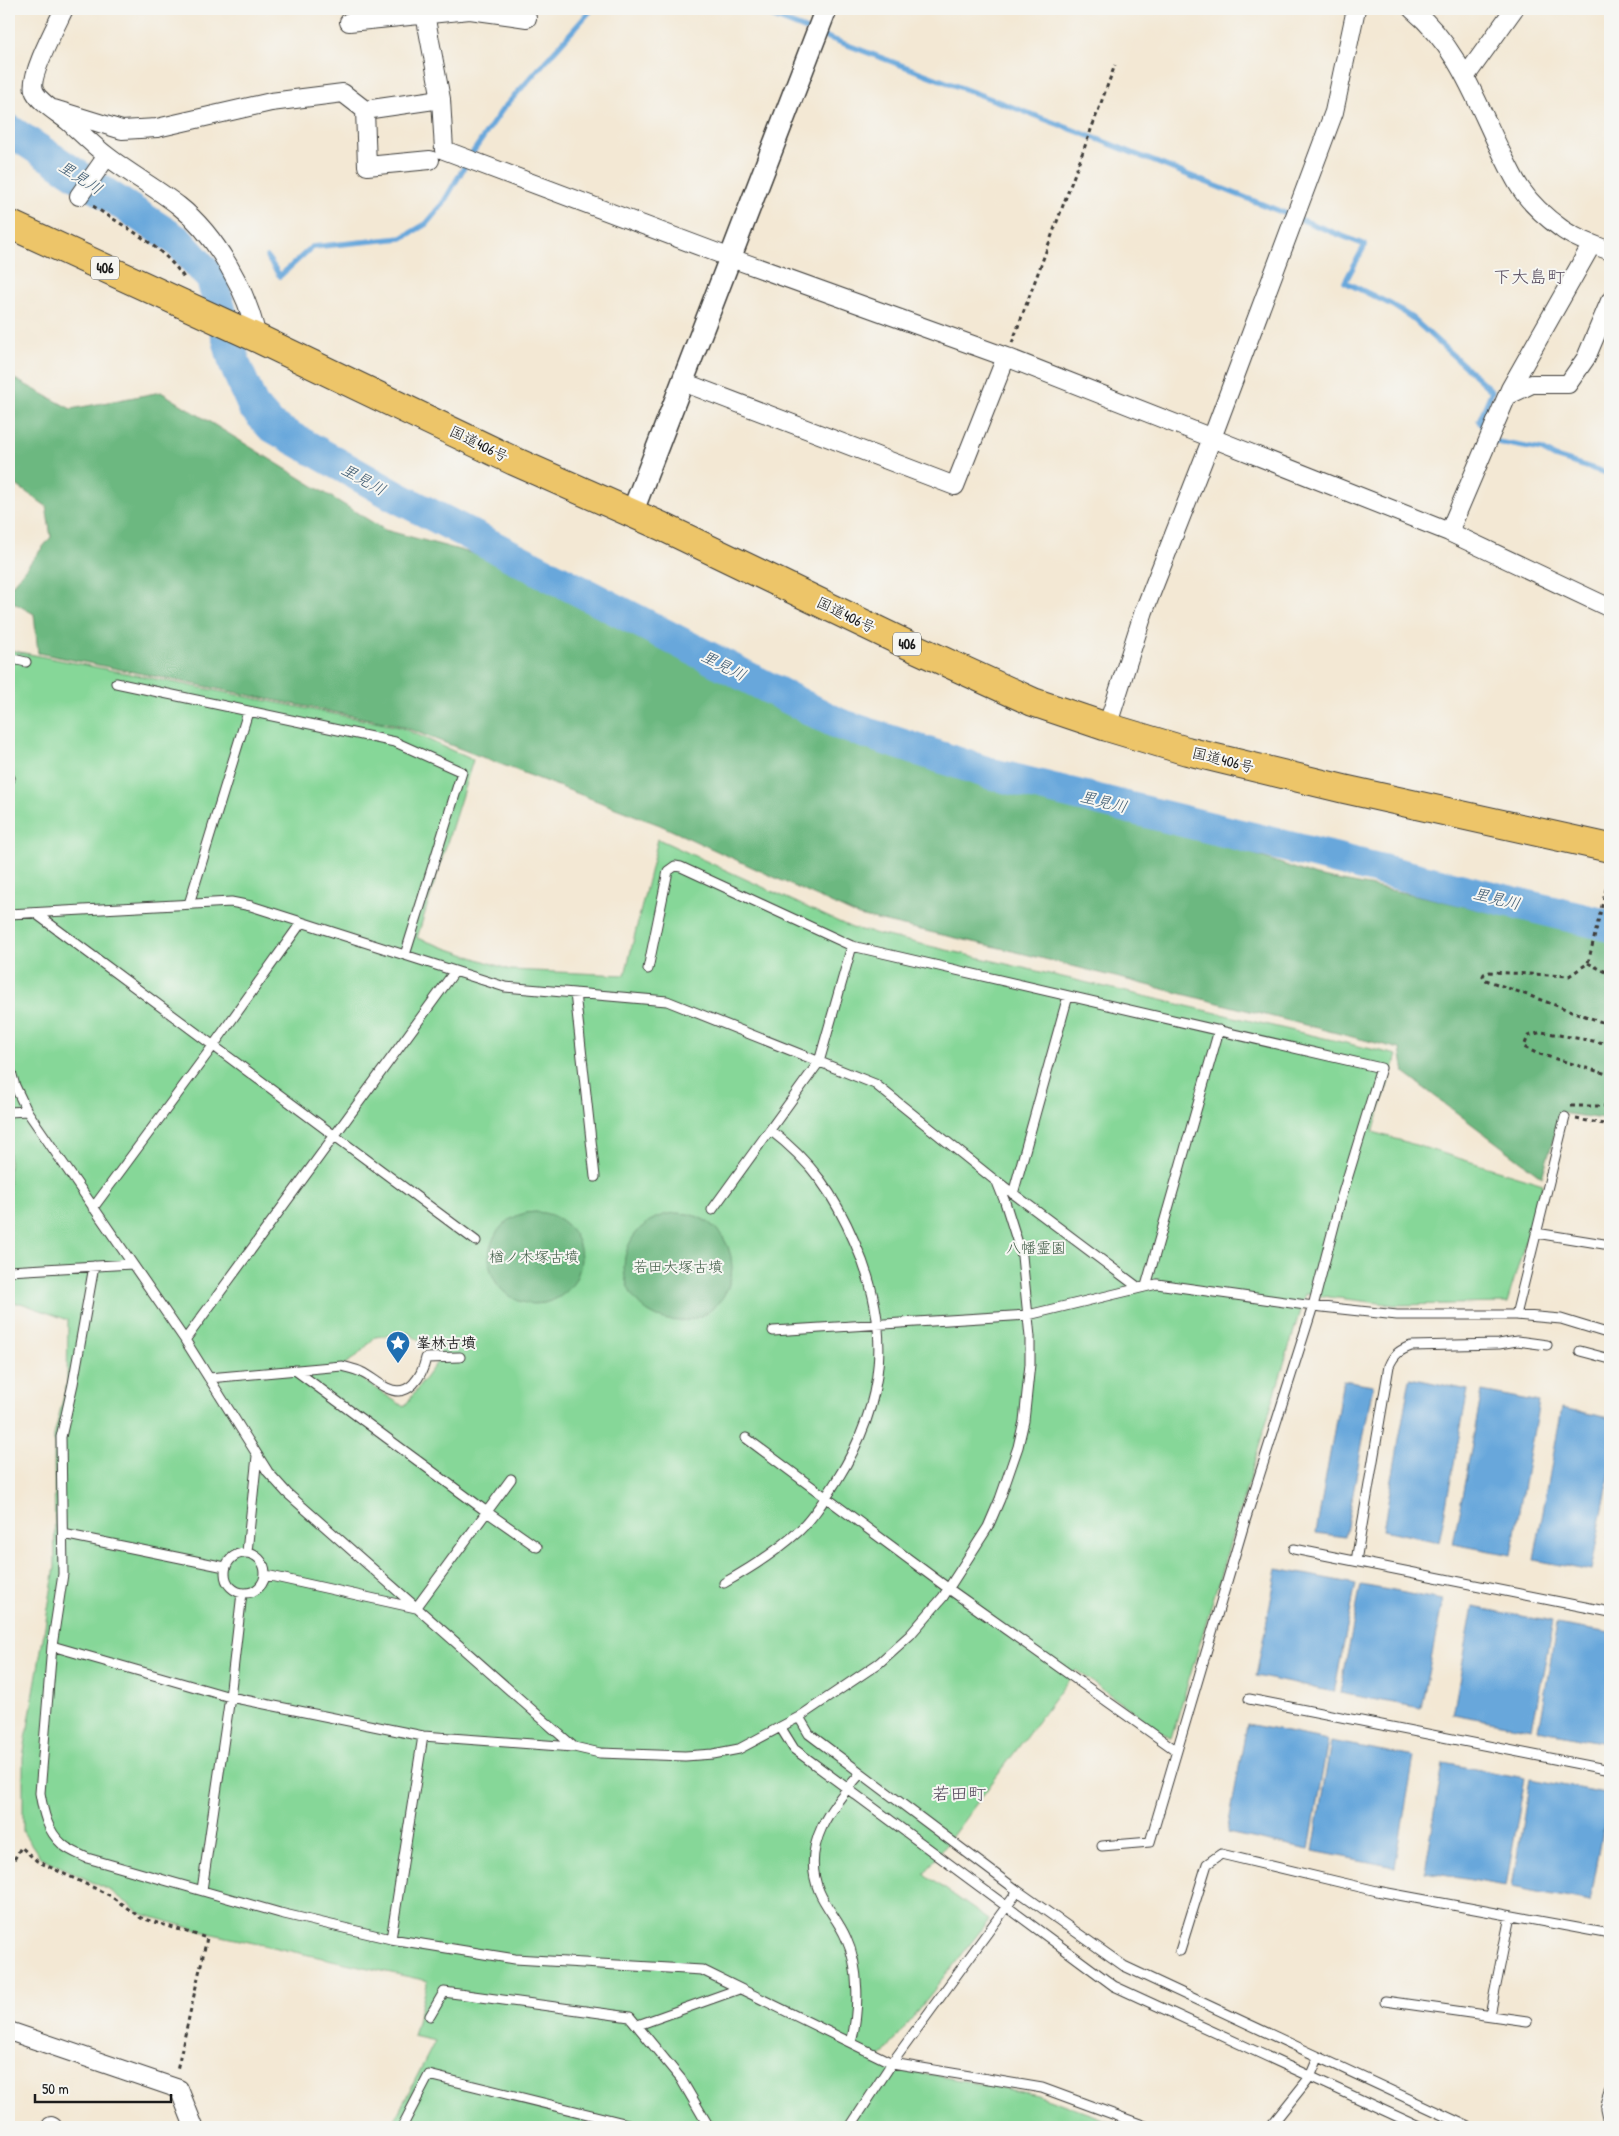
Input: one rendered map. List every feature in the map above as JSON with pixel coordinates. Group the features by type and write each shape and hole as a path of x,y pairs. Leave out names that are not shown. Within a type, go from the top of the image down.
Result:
{"highway":[{"name":"406","path":"9,224 195,310"},
{"name":"国道406号","path":"195,310 514,461 632,513 1033,702 1187,751 1344,789 1610,848"}],"street":[{"path":"64,9 33,77 34,90 44,103 54,109 105,158 180,206 205,232 220,250 236,282 254,324 250,335"},
{"path":"632,513 826,9"},
{"path":"1107,727 1144,610 1212,438 1334,112 1356,9"},
{"path":"1412,9 1433,28 1450,49 1466,76 1490,130 1521,190 1548,218 1564,231 1610,251"},
{"path":"1466,76 1514,9"},
{"path":"350,22 425,11 470,10 527,18"},
{"path":"425,11 441,99 444,150 731,258 1006,357 1449,532 1610,608"},
{"path":"54,109 122,130 158,128 271,102 343,92 365,110 441,99"},
{"path":"365,110 367,166 430,160"},
{"path":"81,194 105,158"},
{"path":"1449,532 1507,396 1592,244"},
{"path":"1507,396 1532,384 1568,384 1586,358 1610,301"},
{"path":"683,382 955,486 1006,357"},
{"path":"9,2031 179,2089 194,2127"}],"lane":[{"path":"9,658 26,662"},
{"path":"116,683 395,742 462,772 405,955"},
{"path":"189,904 248,712"},
{"path":"648,969 668,871 675,866 681,867 852,946 1380,1068 1341,1199 1313,1306 1244,1524 1150,1842 1102,1846"},
{"path":"9,914 231,902 251,906 505,988 667,1001 875,1084 997,1182 1142,1287"},
{"path":"34,912 476,1241"},
{"path":"93,1208 213,1046 301,922"},
{"path":"712,1210 819,1062 852,946"},
{"path":"185,1340 455,971"},
{"path":"575,993 595,1176"},
{"path":"1013,1194 1068,996"},
{"path":"1142,1287 1219,1030"},
{"path":"9,1065 15,1086 27,1111 185,1340 257,1456 287,1493 574,1747"},
{"path":"9,1112 27,1111"},
{"path":"1516,1315 1565,1117"},
{"path":"724,1583 777,1550 800,1530 826,1497 848,1463 863,1431 876,1380 880,1354 873,1290 839,1208 816,1173 802,1156 770,1130"},
{"path":"52,1646 230,1697 423,1736 574,1747 600,1753 685,1756 713,1754 739,1749 799,1717 879,1663 910,1635 949,1589 988,1527 1018,1447 1024,1422 1030,1364 1028,1315 1022,1256 997,1182"},
{"path":"1536,1233 1610,1245"},
{"path":"9,1271 132,1264"},
{"path":"94,1266 73,1384 60,1437 63,1574 52,1646 40,1793 48,1827 62,1845 87,1858 280,1913 392,1939 515,1959 702,1970 892,2063 1042,2088 1148,2127"},
{"path":"774,1331 1028,1315 1157,1284 1313,1306 1397,1315 1516,1315 1561,1319 1610,1334"},
{"path":"1356,1561 1392,1357 1401,1349 1411,1346 1499,1344 1517,1341 1547,1345"},
{"path":"1580,1351 1610,1359"},
{"path":"208,1378 342,1366 360,1372 389,1390 404,1390 415,1384 422,1373 426,1358 460,1357"},
{"path":"296,1370 537,1547"},
{"path":"746,1438 949,1589 1177,1751"},
{"path":"247,1552 257,1456"},
{"path":"416,1608 511,1479"},
{"path":"63,1534 225,1568"},
{"path":"1294,1549 1610,1612"},
{"path":"247,1552 253,1553 263,1561 266,1575 262,1585 256,1590 242,1593 228,1585 225,1568 234,1555 247,1552"},
{"path":"266,1575 416,1608"},
{"path":"202,1890 230,1697 242,1593"},
{"path":"1250,1700 1610,1770"},
{"path":"799,1717 809,1734 1018,1891 1124,1966 1318,2058 1470,2127"},
{"path":"781,1728 794,1749 1114,1986 1420,2127"},
{"path":"392,1939 423,1736"},
{"path":"851,2043 856,1999 850,1950 840,1925 820,1892 813,1872 814,1856 822,1826 835,1802 861,1773"},
{"path":"1180,1951 1207,1864 1222,1854 1377,1891 1610,1934"},
{"path":"850,2127 892,2063 1018,1891"},
{"path":"1490,2015 1510,1916"},
{"path":"638,2025 739,1989"},
{"path":"430,2016 444,1992 630,2017 681,2079 709,2127"},
{"path":"1385,2001 1490,2015 1527,2022"},
{"path":"1270,2127 1310,2077 1318,2058"},
{"path":"402,2127 428,2075 632,2125 631,2127"},
{"path":"1609,2127 1605,2108 1610,2092"}],"path":[{"path":"1006,357 1115,65"},
{"path":"81,194 153,244 175,265 186,281 195,310"},
{"path":"1610,872 1588,963 1569,976 1490,972 1483,976 1486,980 1610,1025"},
{"path":"1588,963 1610,974"},
{"path":"1610,1044 1542,1032 1528,1036 1524,1047 1536,1053 1610,1075"},
{"path":"1610,1106 1570,1106 1565,1117 1610,1125"},
{"path":"9,1874 10,1867 21,1847 38,1861 109,1895 140,1918 207,1938 173,2087"}],"green space":[{"path":"9,376 71,409 161,392 385,530 508,563 567,599 642,640 828,725 919,752 1015,786 1103,801 1316,876 1416,895 1498,914 1610,934 1610,1120 1561,1113 1542,1177 1404,1073 1400,1049 1009,950 859,916 660,825 398,725 38,653 34,614 9,600 9,589 51,537 46,506 9,480"},
{"name":"八幡霊園","path":"9,650 400,727 473,760 417,938 510,970 625,975 658,839 852,928 1397,1055 1373,1132 1543,1184 1507,1303 1395,1305 1305,1294 1171,1739 1076,1670 924,1874 989,1920 876,2064 1038,2095 1125,2127 391,2127 435,2041 413,2036 428,1981 208,1933 142,1914 111,1891 40,1857 23,1832 23,1757 55,1567 54,1436 67,1383 68,1320 21,1303 9,1303","holes":["409,1333 440,1358 404,1407 342,1366 357,1356 375,1337"]},
{"name":"楢ノ木塚古墳","path":"535,1212 553,1215 568,1225 578,1240 581,1258 578,1276 568,1291 553,1301 535,1304 517,1301 502,1291 492,1276 489,1258 492,1240 502,1225 517,1215"},
{"name":"若田大塚古墳","path":"678,1213 699,1217 716,1229 728,1246 732,1267 728,1288 716,1305 699,1317 678,1321 657,1317 640,1305 628,1288 624,1267 628,1246 640,1229 657,1217"}],"water":[{"path":"1410,1378 1468,1390 1439,1542 1383,1530"},
{"path":"1343,1380 1373,1385 1345,1537 1316,1533"},
{"path":"1482,1391 1539,1402 1511,1555 1453,1544"},
{"path":"1562,1408 1610,1418 1610,1472 1591,1571 1534,1560"},
{"path":"1277,1569 1356,1584 1334,1692 1256,1676"},
{"path":"1361,1585 1443,1600 1421,1708 1340,1693"},
{"path":"1473,1607 1553,1622 1532,1729 1453,1714"},
{"path":"1557,1624 1610,1633 1610,1744 1538,1730"},
{"path":"1247,1724 1328,1740 1309,1850 1227,1833"},
{"path":"1331,1741 1414,1757 1395,1867 1313,1851"},
{"path":"1443,1763 1525,1778 1506,1886 1425,1872"},
{"path":"1530,1779 1610,1794 1590,1902 1512,1887"}],"waterway":[{"path":"267,257 280,276 312,247 402,238 426,224 442,205 473,152 502,110 592,9"},
{"path":"754,9 812,32"},
{"path":"821,35 1100,140 1365,245 1345,282 1392,305 1412,318 1492,391 1479,421 1492,441 1542,450 1555,457 1610,474"},
{"name":"里見川","path":"9,130 178,241 212,279 235,365 253,406 271,426 395,496 839,724 992,774 1610,926"}],"place":[{"name":"峯林古墳","path":"398,1364"}],"district":[{"name":"下大島町","path":"1529,277"},
{"name":"若田町","path":"959,1794"}]}
